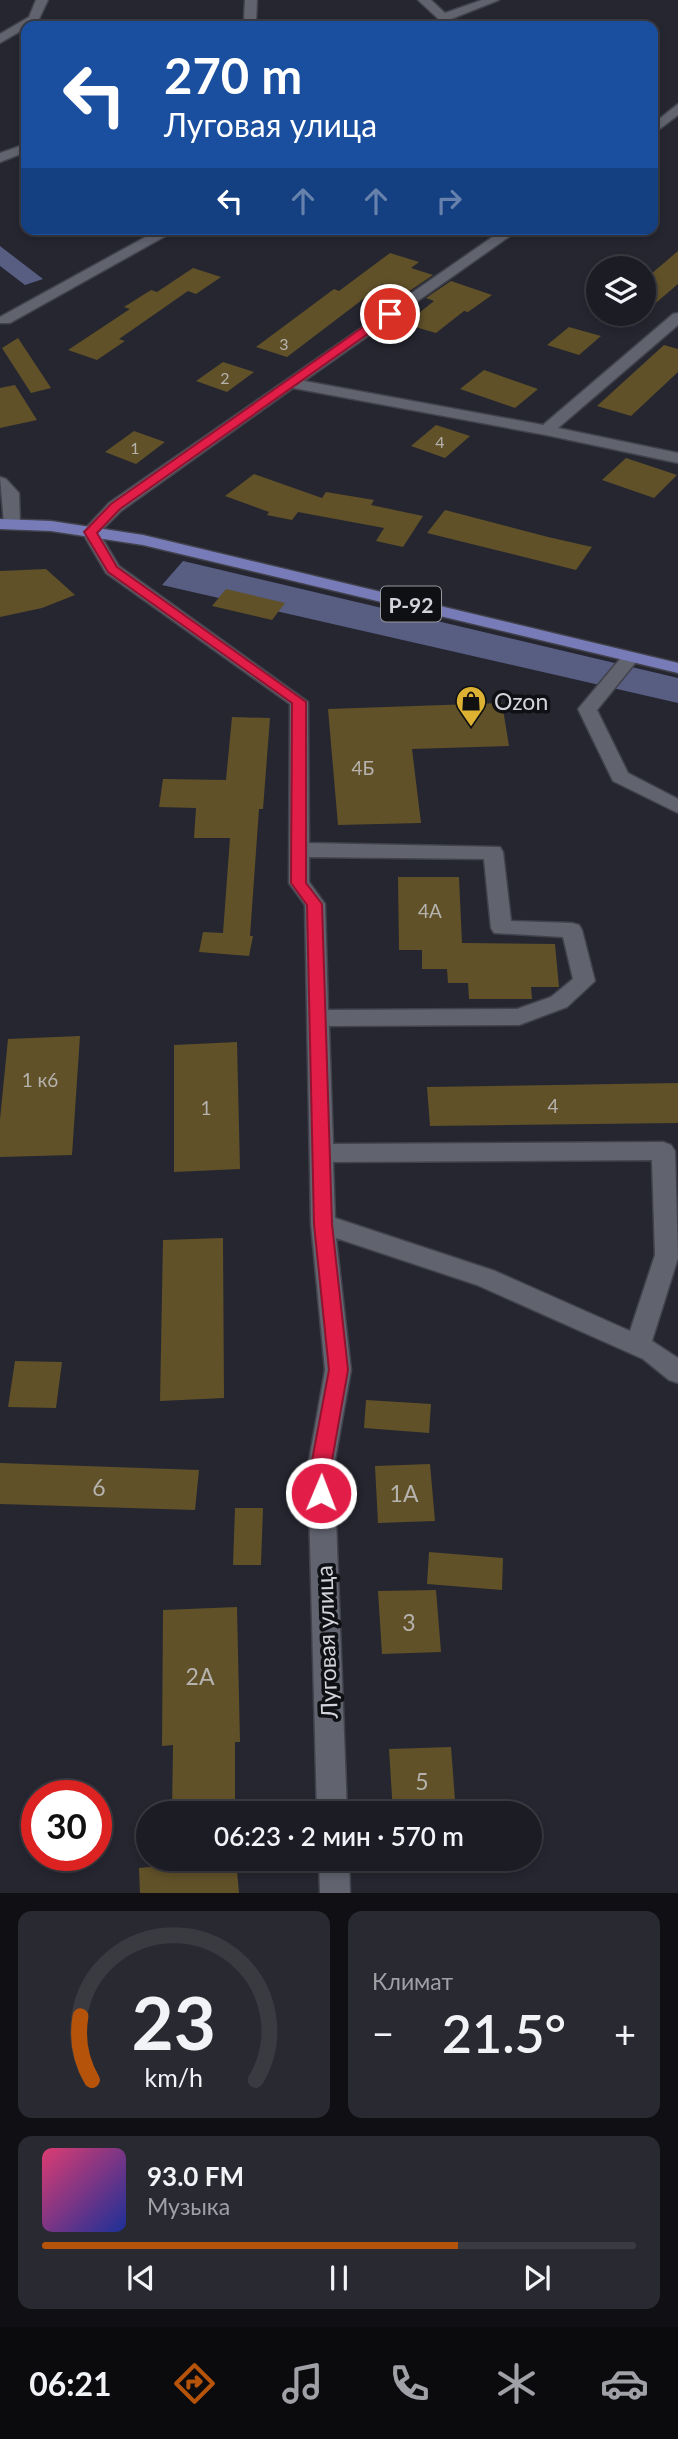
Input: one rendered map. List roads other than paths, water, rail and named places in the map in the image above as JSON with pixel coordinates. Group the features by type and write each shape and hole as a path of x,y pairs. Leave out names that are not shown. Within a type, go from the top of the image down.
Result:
{"main road":[{"name":"Р-92","path":"6,524 143,540 678,668"}],"street":[{"path":"31,21 42,0"},
{"path":"250,21 251,0"},
{"path":"424,0 446,21"},
{"path":"449,21 493,0"},
{"path":"0,39 21,27"},
{"path":"658,126 678,108"},
{"path":"0,158 21,150"},
{"path":"2,320 160,235"},
{"path":"90,532 115,507 504,235"},
{"path":"546,430 678,317"},
{"path":"290,383 546,430 678,458"},
{"path":"0,482 11,493 6,524"},
{"name":"Луговая улица","path":"90,532 112,569 299,702 299,883 314,904 323,1224 338,1370 321,1466 332,1801"},
{"path":"631,657 587,709 620,777 678,807"},
{"path":"299,850 493,852 501,928 572,930 584,981 559,1002 519,1017 318,1018"},
{"path":"320,1153 663,1151 667,1255 638,1346"},
{"path":"323,1224 486,1278 652,1352 678,1372"},
{"path":"334,1871 335,1893"}],"place":[{"name":"Ozon","path":"471,728"}]}
